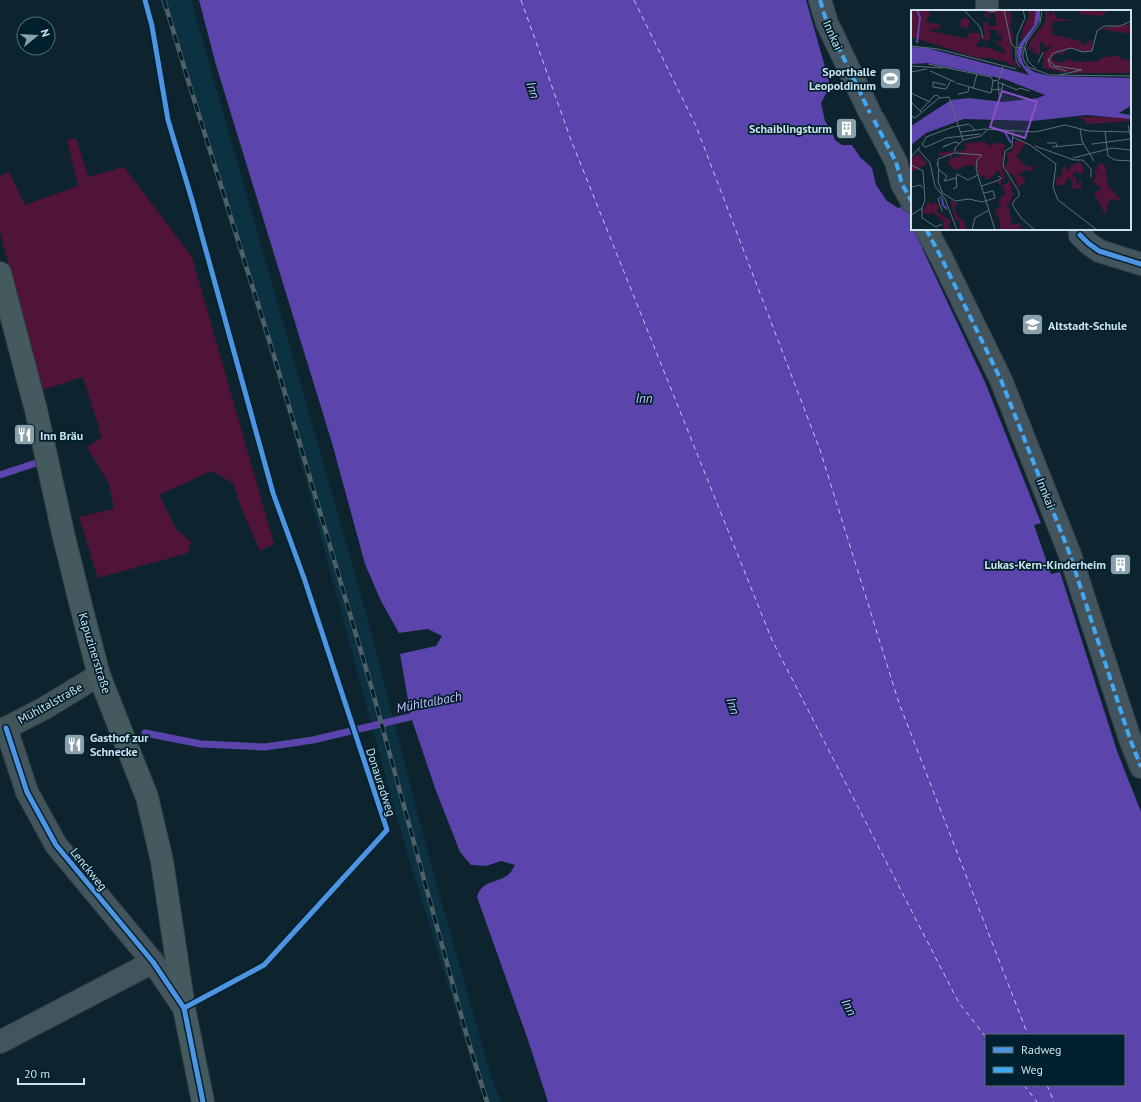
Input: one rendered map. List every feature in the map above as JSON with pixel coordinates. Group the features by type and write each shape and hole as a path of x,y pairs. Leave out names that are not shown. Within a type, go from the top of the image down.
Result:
{"main road":[{"name":"Kapuzinerstraße","path":"0,273 36,410 69,556 100,675 147,797 162,861 184,1008 203,1102"}],"street":[{"name":"Innkai","path":"820,0 827,23 872,117 896,162 902,184 911,200"},
{"name":"Innkai","path":"927,230 945,264 1001,380 1070,552 1130,740 1141,767"},
{"path":"1080,235 1099,251 1141,264"},
{"name":"Mühltalstraße","path":"3,728 43,709 100,675"},
{"name":"Lenckweg","path":"3,728 27,792 56,845 153,962 184,1008"},
{"path":"0,1042 153,962"}],"shaded area":[{"path":"160,0 191,0 366,613 430,861 491,1076 501,1102 485,1102 479,1087 397,819 287,411 172,34"},
{"path":"76,138 88,177 124,167 192,257 274,544 260,551 242,510 233,483 211,471 159,495 176,529 191,542 188,553 98,578 79,517 114,509 109,484 87,447 102,437 83,377 43,390 0,232 0,176 9,172 25,205 78,186 67,140"}],"water":[{"name":"Inn","path":"199,0 806,0 829,81 826,94 821,103 825,121 835,140 842,145 852,145 860,157 872,168 876,185 887,201 898,208 906,205 911,214 911,230 920,230 928,244 922,248 985,382 1041,523 1034,525 1051,574 1060,572 1117,751 1141,812 1141,1102 548,1102 528,1040 477,897 482,888 508,875 515,865 501,861 486,866 471,865 460,852 435,788 411,717 400,654 436,646 442,636 428,629 399,633 381,601 365,564 332,443 216,65"}],"waterway":[{"path":"0,475 39,462"},
{"name":"Mühltalbach","path":"145,733 201,744 265,747 313,740 418,715"}],"ferry route":[{"path":"521,0 571,140 772,640 959,1003 985,1036"},
{"path":"634,0 696,126 820,450 899,703 1028,1034"},
{"path":"1025,1086 1037,1102"},
{"path":"1047,1086 1054,1102"}],"railway":[{"path":"164,0 272,349 370,682 468,1040 487,1102"}],"marked path":[{"path":"820,0 827,23 870,113"},
{"path":"874,120 896,162 902,184 911,200"},
{"path":"927,230 1001,380 1069,552 1130,739 1141,767"}],"cycle path":[{"name":"Donauradweg","path":"145,0 152,26 168,120 192,200 273,493 304,578 387,830 264,965 184,1008"},
{"path":"1080,235 1099,251 1141,264"},
{"path":"6,728 27,792 56,845 153,962 184,1008 203,1102"}],"place":[{"name":"Sporthalle Leopoldinum","path":"891,78"},
{"name":"Schaiblingsturm","path":"847,128"},
{"name":"Altstadt-Schule","path":"1033,325"},
{"name":"Inn Bräu","path":"24,435"},
{"name":"Lukas-Kern-Kinderheim","path":"1121,564"},
{"name":"Gasthof zur Schnecke","path":"74,744"}]}
